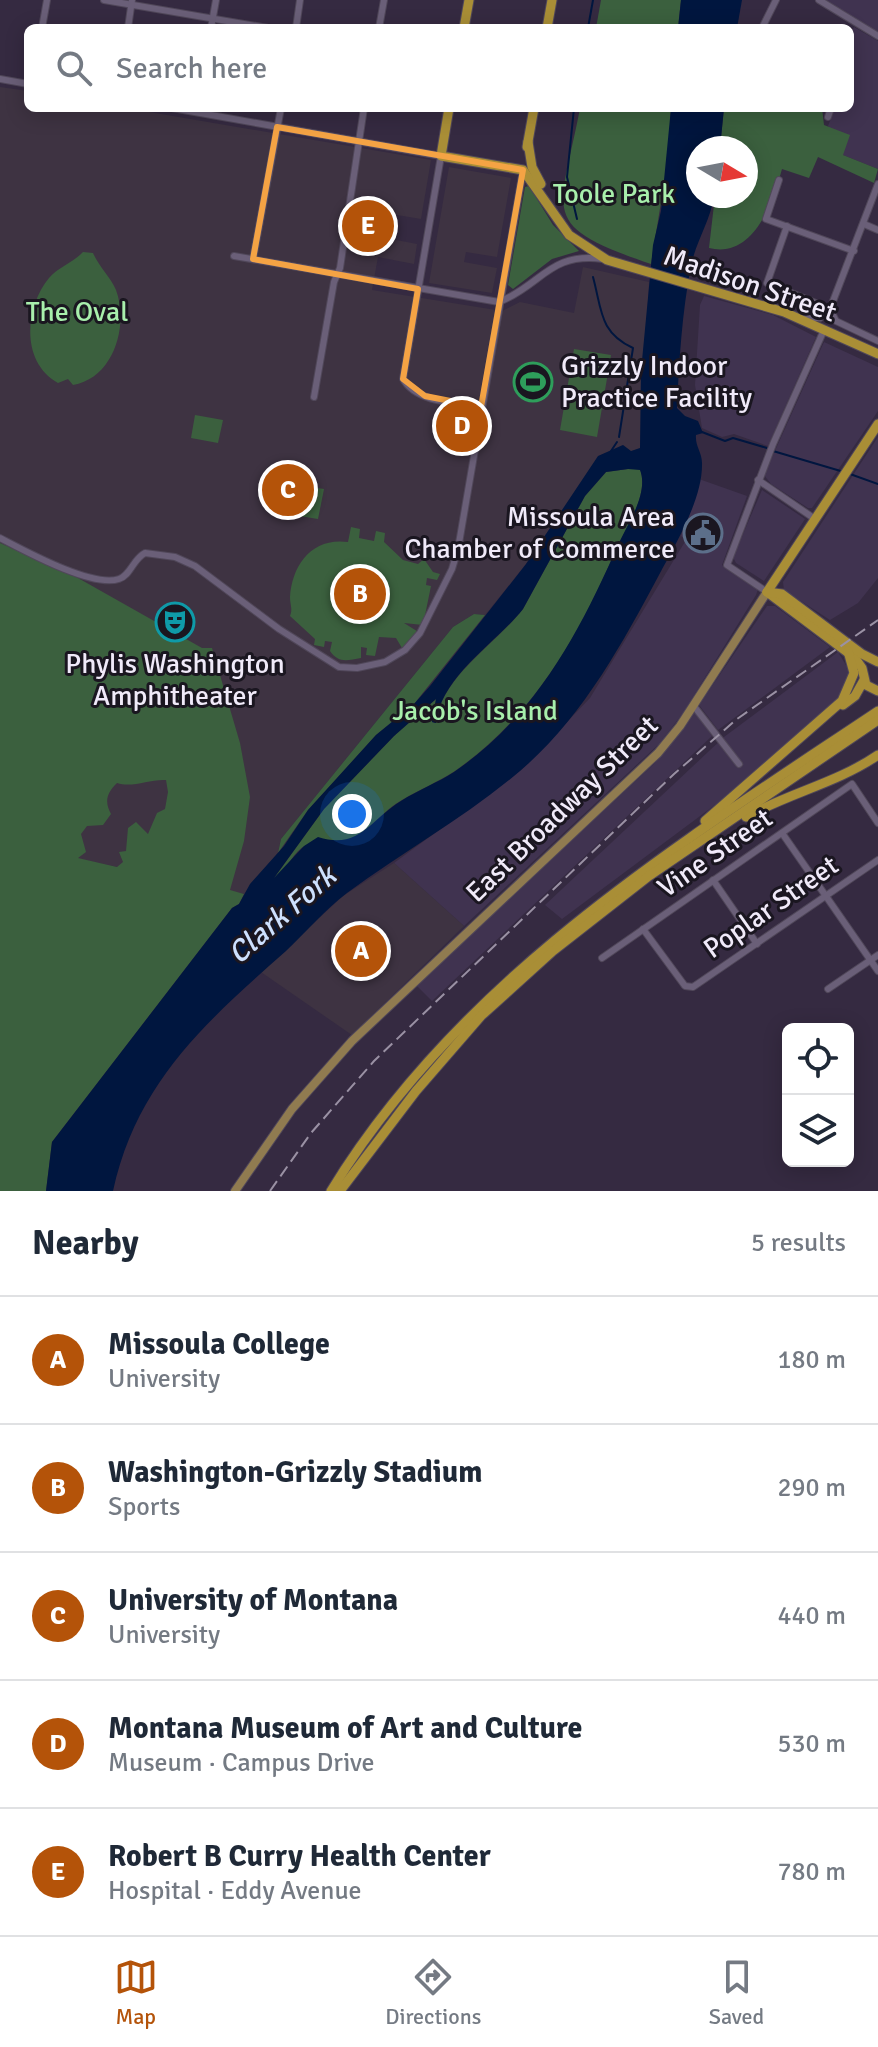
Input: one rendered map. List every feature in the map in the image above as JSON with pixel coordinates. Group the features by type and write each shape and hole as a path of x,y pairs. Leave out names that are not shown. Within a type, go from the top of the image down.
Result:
{"highway":[{"path":"465,24 469,0"},
{"path":"548,24 552,0"},
{"path":"448,112 441,156 523,170"},
{"path":"533,112 523,170 562,227"},
{"path":"528,142 532,167 562,227"},
{"name":"Madison Street","path":"562,227 582,245 607,260 798,318 876,355"},
{"name":"East Broadway Street","path":"767,592 878,424"},
{"path":"767,592 848,651 877,690"},
{"path":"767,592 782,594 862,654 878,662"},
{"path":"340,1191 475,1011 566,929 671,849 848,694 853,680 848,651"},
{"path":"831,712 855,696 870,665 878,662"},
{"path":"671,849 877,715"},
{"path":"331,1191 434,1064 481,1016 553,951 649,876 877,715"},
{"path":"698,844 777,800 839,777 878,755"}],"main road":[{"name":"East Broadway Street","path":"235,1191 292,1109 351,1043 658,753 767,592"}],"street":[{"path":"43,24 47,0"},
{"path":"104,0 132,3 211,24 216,0"},
{"path":"297,24 300,0"},
{"path":"380,24 384,0"},
{"path":"764,24 776,0"},
{"path":"819,0 849,24"},
{"path":"129,24 132,3"},
{"path":"854,27 878,36"},
{"path":"0,79 24,83"},
{"path":"206,112 441,156 403,379 412,390 425,396 481,407"},
{"path":"253,259 280,112"},
{"path":"314,397 339,271 363,112"},
{"path":"828,117 830,112"},
{"path":"0,538 76,573 110,580 123,577 145,553 179,559 195,566 327,662 351,668 378,664 399,655 420,633 452,569 523,170"},
{"path":"779,180 766,219 854,251"},
{"path":"798,318 820,318 830,309 878,184"},
{"path":"864,224 878,230"},
{"name":"Madison Street","path":"787,226 767,283 830,309 836,321 878,341"},
{"path":"234,256 339,271 418,289 499,302 562,261 585,257 607,260"},
{"path":"767,592 727,565 758,480 824,330"},
{"path":"758,480 815,519"},
{"path":"693,705 739,764"},
{"name":"Vine Street","path":"602,958 852,784 878,823"},
{"path":"782,833 878,971"},
{"name":"Poplar Street","path":"643,929 688,988 878,860"},
{"path":"713,880 757,944"},
{"path":"828,989 878,955"}],"highlighted area":[{"path":"277,127 523,170 481,407 425,396 403,379 418,289 253,259"}],"shaded area":[{"path":"824,0 878,0 878,33"},
{"path":"854,27 878,41 878,169 843,155 828,126 833,112 854,112"},
{"path":"0,87 24,90 24,112 149,112 431,160 421,219 385,213 381,237 417,244 414,264 378,257 372,290 502,311 520,302 574,313 583,267 649,282 640,448 631,452 623,445 599,456 526,564 485,615 474,614 453,627 281,839 278,853 244,894 0,842"},
{"path":"449,167 511,178 497,257 466,252 464,262 497,268 492,293 429,283"},
{"path":"704,296 773,315 816,337 768,446 734,434 722,437 702,428 695,385 700,305"},
{"path":"824,342 878,367 878,411 812,508 808,508 771,484 764,475"},
{"path":"878,437 878,578 858,603 830,620 784,590 783,582"},
{"path":"699,479 747,496 722,565 758,589 756,595 683,713 659,744 464,926 394,863 521,770 590,698 686,540 681,536"},
{"path":"762,490 805,519 764,581 736,563 733,557"},
{"path":"767,606 775,606 830,647 718,730 699,705"},
{"path":"838,652 849,670 846,689 836,702 743,784 562,919 545,905 724,737"},
{"path":"695,711 712,736 432,1001 416,985 654,764"},
{"path":"394,863 464,926 352,1035 261,972 343,896"}],"green space":[{"path":"601,0 681,0 678,24 597,24"},
{"name":"Toole Park","path":"579,112 671,112 668,159 651,264 589,238 573,226 565,212 563,194"},
{"path":"724,112 822,112 824,125 850,135 843,155 878,169 874,183 818,157 809,178 782,169 767,211 750,237 725,249 709,248 714,208 758,208 758,136 721,136"},
{"path":"529,186 553,225 579,251 552,259 513,289 508,285 525,187"},
{"name":"The Oval","path":"83,252 93,253 114,285 121,319 115,348 108,361 99,372 73,385 68,379 58,383 37,362 30,334 31,318 49,278"},
{"path":"574,349 611,355 597,437 560,430"},
{"path":"195,415 223,420 218,443 191,438"},
{"name":"Jacob's Island","path":"640,469 642,479 642,490 634,513 585,616 530,701 482,750 455,771 396,804 354,837 313,843 302,848 274,878 324,809 394,736 436,699 432,722 435,723 448,690 459,675 523,609 585,496 606,472"},
{"path":"292,484 324,489 318,519 287,514"},
{"path":"351,527 360,529 359,538 374,541 376,531 385,533 384,542 403,560 418,564 424,559 433,572 440,574 437,580 427,578 426,585 431,586 423,625 404,623 420,633 402,648 396,638 379,637 375,656 366,655 367,648 361,647 361,658 344,660 330,651 332,642 325,641 324,647 314,645 315,639 290,616 290,597 295,574 306,556 324,544 348,542"},
{"path":"0,543 78,578 202,648 212,648 240,743 250,797 244,841 230,890 244,894 239,904 232,908 52,1142 46,1191 0,1191","holes":["166,780 168,792 165,809 157,813 148,834 136,822 128,828 126,851 119,852 123,862 117,867 78,858 86,852 81,834 87,826 103,825 111,814 108,797 117,783"]},
{"name":"Jacob's Island","path":"474,614 485,615 414,704 376,735 308,810 278,853 281,839 453,627"}],"water":[{"path":"681,0 742,0 738,24 678,24"},
{"name":"Clark Fork","path":"671,112 724,112 721,136 686,136 686,208 711,208 691,266 683,319 677,408 685,416 698,421 703,433 696,435 702,459 701,477 680,536 615,654 563,728 520,771 478,804 339,900 202,1029 157,1086 139,1118 124,1152 113,1191 46,1191 52,1142 232,908 239,904 250,884 284,846 308,810 376,735 414,704 430,686 526,564 598,456 623,445 631,451 640,448 641,371","holes":["640,470 642,488 636,508 571,639 553,670 509,725 454,772 401,801 364,831 344,840 318,837 304,846 274,878 324,809 394,736 436,699 432,722 436,723 448,690 471,661 523,609 585,496 606,472"]}],"waterway":[{"path":"589,24 593,0"},
{"path":"574,112 567,177 577,219"},
{"path":"593,277 608,327 622,342 633,348 619,437"},
{"path":"702,432 725,441 733,438 767,448"},
{"path":"611,451 617,442"},
{"path":"773,451 844,472"},
{"path":"850,474 878,484"}],"railway":[{"path":"270,1191 311,1133 374,1061 674,774 737,719 878,620"}],"place":[{"name":"Robert B Curry Health Center","path":"368,226"},
{"name":"Grizzly Indoor Practice Facility","path":"533,382"},
{"name":"Montana Museum of Art and Culture","path":"462,426"},
{"name":"University of Montana","path":"288,490"},
{"name":"Missoula Area Chamber of Commerce","path":"703,533"},
{"name":"Washington-Grizzly Stadium","path":"360,594"},
{"name":"Phylis Washington Amphitheater","path":"175,622"},
{"name":"Missoula College","path":"361,951"}]}
